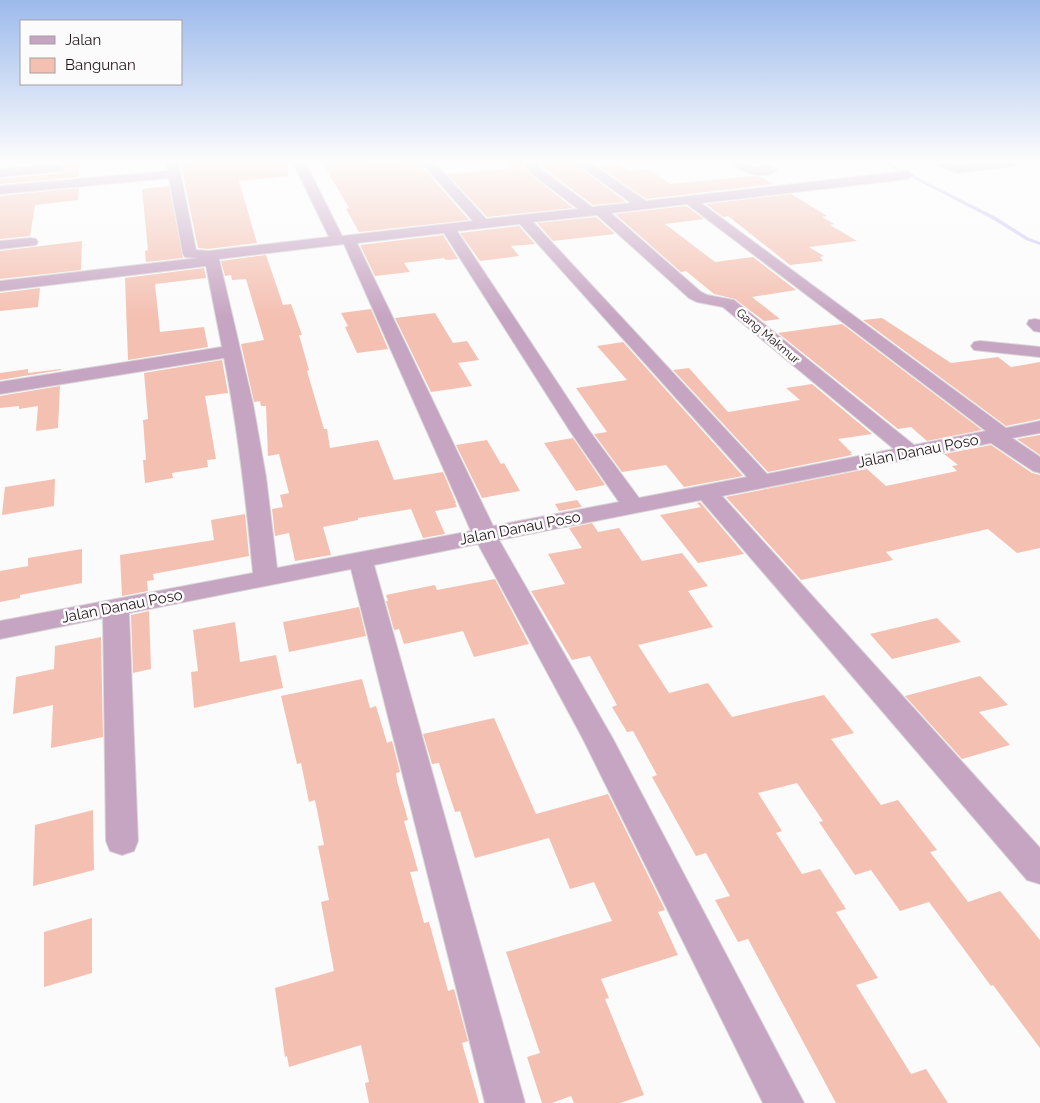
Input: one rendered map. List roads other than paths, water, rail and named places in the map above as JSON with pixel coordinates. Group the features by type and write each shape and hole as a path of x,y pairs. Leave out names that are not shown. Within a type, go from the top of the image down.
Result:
{"street":[{"path":"182,213 190,254 208,256 572,213"},
{"path":"328,213 344,241 485,535 598,739 784,1103"},
{"path":"473,213 483,224"},
{"name":"Gang Makmur","path":"597,213 695,295 703,299 728,303 734,307 910,452"},
{"path":"707,213 1040,467"},
{"path":"524,219 762,481"},
{"path":"448,228 580,431 633,506"},
{"path":"0,245 30,242"},
{"path":"0,286 206,262 208,256"},
{"path":"208,256 243,404 253,468 266,578"},
{"path":"980,346 1040,352"},
{"path":"0,388 232,351"},
{"name":"Jalan Danau Poso","path":"0,630 1040,427"},
{"path":"706,492 1039,870"},
{"path":"360,559 505,1103"},
{"path":"116,607 122,841"}],"waterway":[{"path":"985,213 1040,244"}]}
